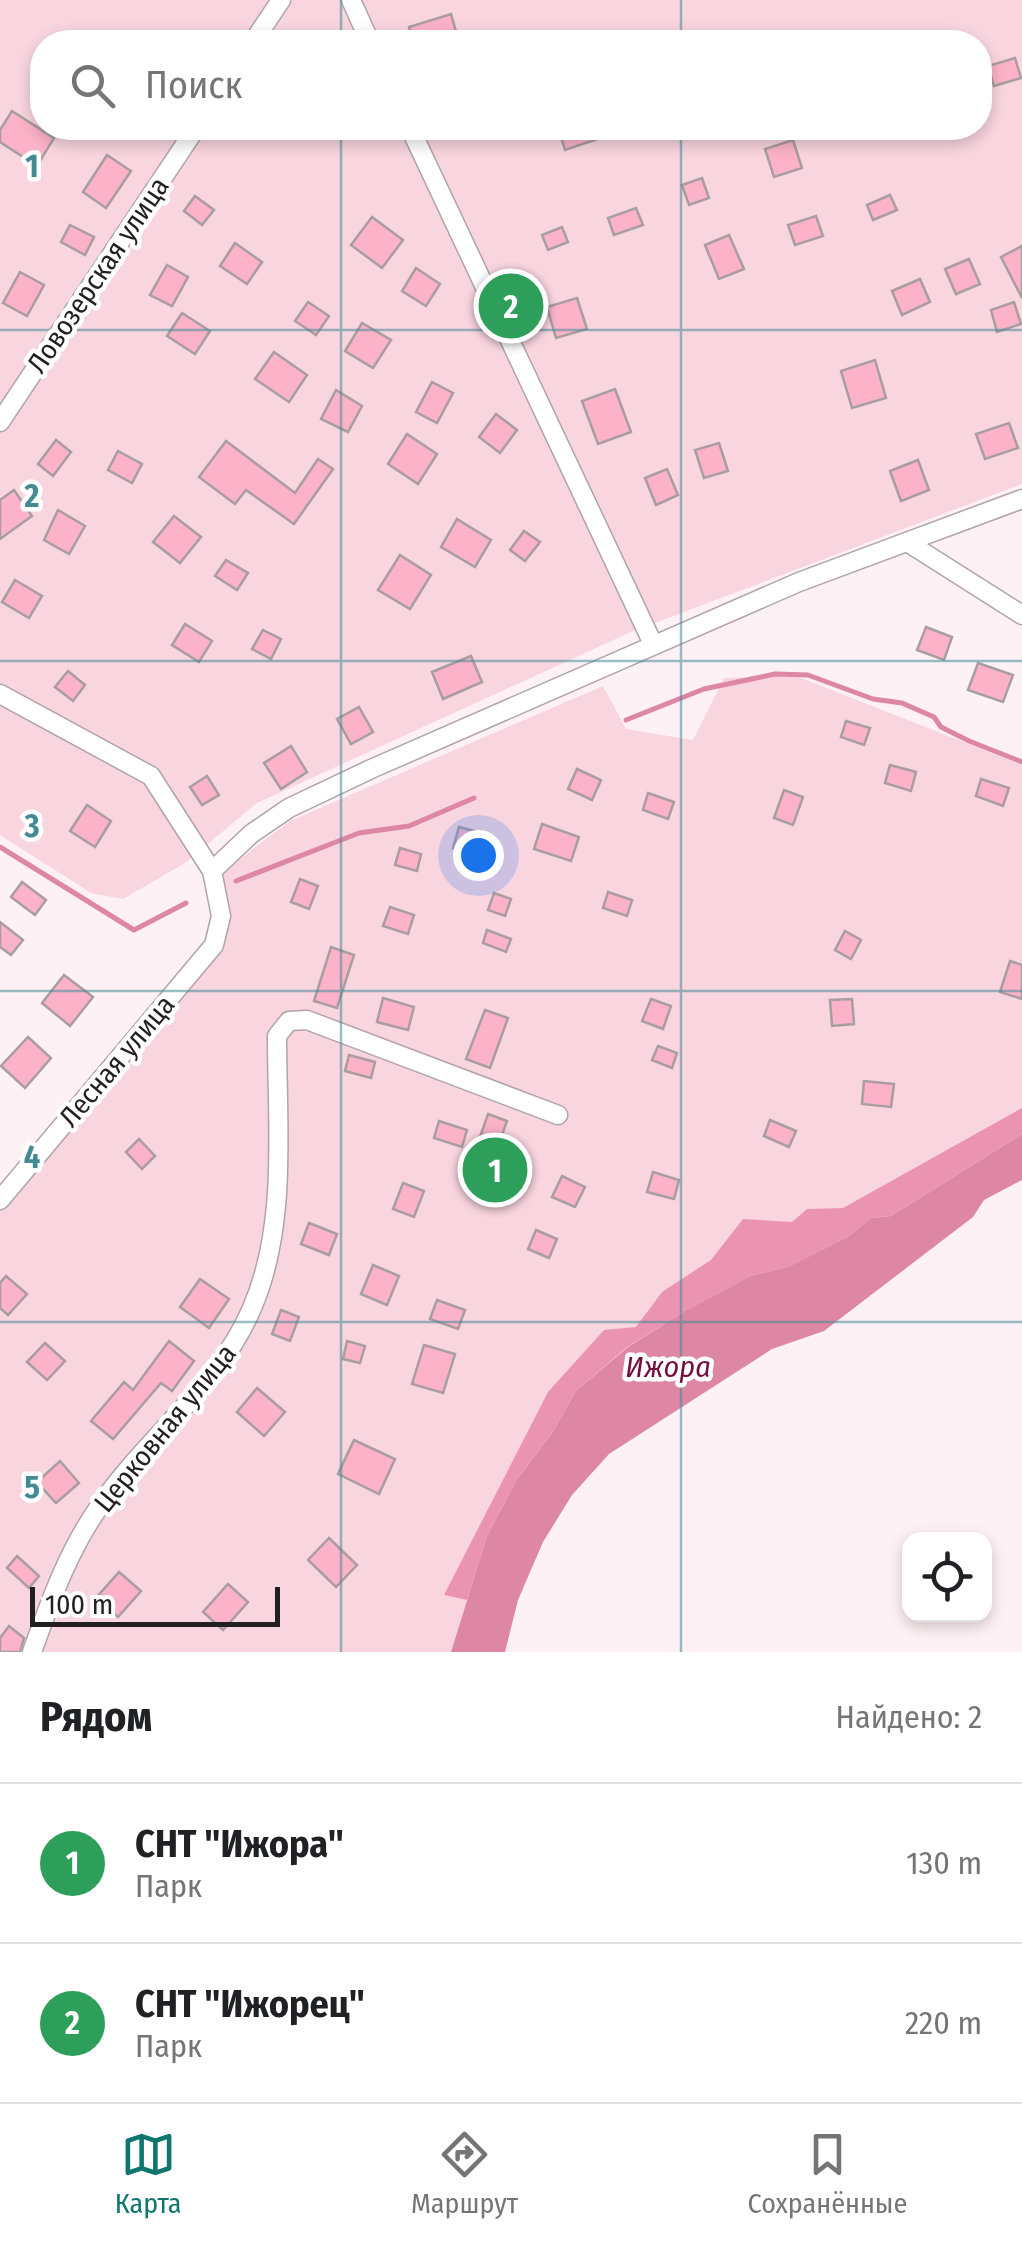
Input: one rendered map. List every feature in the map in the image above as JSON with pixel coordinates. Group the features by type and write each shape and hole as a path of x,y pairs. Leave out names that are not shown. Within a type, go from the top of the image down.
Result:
{"street":[{"path":"260,30 281,0"},
{"path":"351,0 365,30"},
{"name":"Ловозерская улица","path":"0,422 188,140"},
{"path":"416,140 652,644"},
{"path":"0,694 151,776 212,871 251,834 288,808 652,644 1022,500"},
{"path":"907,542 1022,615"},
{"name":"Лесная улица","path":"0,1200 214,945 221,916 212,871"},
{"name":"Церковная улица","path":"32,1652 68,1560 100,1505 230,1352 254,1306 278,1185 276,1036 289,1021 307,1020 378,1044 558,1114"}],"shaded area":[{"path":"0,0 1022,0 1022,484 631,632 257,803 185,863 123,899 91,893 0,835"},
{"path":"796,676 1022,765 1022,1134 576,1391 516,1481 487,1536 451,1652 0,1652 0,1200 214,945 212,871 240,859 290,821 603,686 626,729 693,740 724,678"},
{"path":"1022,1108 1022,1134 891,1216 871,1218 849,1236 788,1267 751,1276 627,1347 576,1391 552,1433 516,1481 487,1536 467,1600 444,1595 548,1392 604,1330 636,1327 662,1292 711,1260 743,1219 792,1222 807,1209 843,1208"}],"water":[{"name":"Ижора","path":"1022,1134 1022,1180 984,1200 973,1217 824,1331 772,1349 609,1454 572,1495 543,1542 518,1600 505,1652 451,1652 487,1536 516,1481 552,1433 576,1391 628,1347 685,1311 751,1276 788,1267 849,1236 871,1218 891,1216"}],"building":[{"path":"451,14 456,30 410,30 409,27"},
{"path":"1015,58 1021,78 994,86 992,65"},
{"path":"12,111 30,123 30,140 53,140 37,166 0,142 0,130"},
{"path":"562,140 594,140 565,150"},
{"path":"793,140 802,168 774,177 765,149"},
{"path":"107,155 131,171 106,208 83,192"},
{"path":"702,178 709,198 689,205 682,185"},
{"path":"890,195 897,210 873,220 867,205"},
{"path":"195,196 214,210 202,225 184,211"},
{"path":"636,208 643,225 614,235 608,218"},
{"path":"816,216 823,236 795,245 788,225"},
{"path":"372,217 403,240 382,268 351,245"},
{"path":"70,225 94,237 85,255 61,242"},
{"path":"562,227 568,242 548,250 542,235"},
{"path":"729,235 744,269 719,279 705,245"},
{"path":"235,243 262,262 247,284 220,266"},
{"path":"1022,246 1022,298 1001,257"},
{"path":"969,259 980,284 956,294 945,269"},
{"path":"167,265 188,277 172,306 150,295"},
{"path":"416,268 440,284 426,306 402,291"},
{"path":"20,272 44,285 27,316 3,303"},
{"path":"920,279 930,302 902,315 892,291"},
{"path":"577,298 587,329 556,338 547,307"},
{"path":"308,302 329,316 316,335 295,321"},
{"path":"1014,302 1021,324 997,332 991,310"},
{"path":"182,313 210,331 195,354 167,336"},
{"path":"362,323 391,340 373,368 345,351"},
{"path":"274,352 307,375 289,402 255,379"},
{"path":"875,360 886,398 852,408 841,371"},
{"path":"432,382 453,393 437,423 416,412"},
{"path":"615,389 631,432 598,444 582,401"},
{"path":"336,390 362,406 348,432 321,419"},
{"path":"496,414 517,430 500,453 479,437"},
{"path":"1009,423 1018,448 985,459 976,434"},
{"path":"407,434 437,454 418,484 388,464"},
{"path":"56,440 71,452 53,476 38,464"},
{"path":"226,441 295,493 318,459 333,469 294,524 246,490 235,504 199,477"},
{"path":"719,443 728,471 704,478 695,450"},
{"path":"118,451 142,464 132,483 108,470"},
{"path":"918,460 929,490 901,501 890,471"},
{"path":"667,469 678,495 656,505 645,478"},
{"path":"14,490 32,516 0,539 0,500"},
{"path":"58,510 85,526 69,554 44,540"},
{"path":"174,516 201,537 180,563 153,542"},
{"path":"457,519 491,540 475,567 441,547"},
{"path":"524,531 540,542 525,561 510,550"},
{"path":"400,555 431,575 410,609 378,590"},
{"path":"226,560 248,573 237,590 215,576"},
{"path":"15,580 42,596 29,618 2,602"},
{"path":"185,624 212,641 199,662 172,645"},
{"path":"926,627 952,637 944,660 917,650"},
{"path":"263,630 281,639 271,659 252,649"},
{"path":"471,656 482,682 443,699 432,672"},
{"path":"978,663 1013,675 1003,702 968,690"},
{"path":"68,671 85,685 73,701 55,687"},
{"path":"359,707 373,732 351,744 337,719"},
{"path":"846,721 870,728 864,745 841,737"},
{"path":"291,746 307,772 281,789 264,763"},
{"path":"890,765 916,772 911,791 885,783"},
{"path":"577,769 601,780 592,800 568,789"},
{"path":"207,776 219,795 202,805 190,787"},
{"path":"981,779 1009,788 1003,806 976,796"},
{"path":"784,790 803,797 793,825 774,818"},
{"path":"648,793 674,802 668,819 643,810"},
{"path":"87,805 111,821 95,847 70,831"},
{"path":"542,824 579,837 571,861 534,849"},
{"path":"459,827 474,831 468,852 453,848"},
{"path":"400,848 421,854 417,871 395,865"},
{"path":"300,879 318,886 309,909 291,902"},
{"path":"22,882 46,900 35,915 11,897"},
{"path":"608,892 632,900 627,916 603,908"},
{"path":"494,893 511,899 505,916 488,910"},
{"path":"390,907 414,915 408,934 383,926"},
{"path":"0,922 23,940 11,955 0,947"},
{"path":"487,930 511,939 506,952 483,943"},
{"path":"845,931 861,940 851,959 835,950"},
{"path":"331,947 354,955 337,1008 314,1001"},
{"path":"1010,961 1022,965 1022,999 1000,992"},
{"path":"64,975 93,997 70,1026 42,1003"},
{"path":"383,998 414,1007 408,1030 377,1022"},
{"path":"651,999 671,1006 663,1029 642,1021"},
{"path":"852,999 854,1024 832,1026 830,1000"},
{"path":"485,1010 508,1018 490,1068 466,1059"},
{"path":"28,1037 51,1058 25,1088 1,1066"},
{"path":"658,1046 677,1053 672,1068 652,1060"},
{"path":"349,1055 375,1062 371,1078 345,1071"},
{"path":"864,1081 894,1084 891,1107 862,1104"},
{"path":"488,1114 507,1121 498,1146 479,1140"},
{"path":"770,1120 796,1131 789,1147 764,1136"},
{"path":"439,1121 467,1130 462,1147 434,1138"},
{"path":"139,1139 155,1156 142,1169 126,1152"},
{"path":"653,1172 679,1180 674,1199 647,1192"},
{"path":"562,1176 585,1187 575,1207 552,1197"},
{"path":"403,1183 424,1191 414,1217 393,1209"},
{"path":"309,1223 337,1234 329,1255 301,1244"},
{"path":"536,1230 557,1239 549,1258 528,1249"},
{"path":"373,1265 399,1276 387,1305 361,1294"},
{"path":"6,1276 27,1294 8,1315 0,1308 0,1283"},
{"path":"200,1279 229,1299 209,1328 180,1307"},
{"path":"437,1300 465,1310 458,1329 430,1319"},
{"path":"281,1310 299,1317 290,1341 272,1334"},
{"path":"169,1341 194,1361 172,1391 161,1383 113,1439 91,1421 124,1382 133,1390"},
{"path":"347,1341 365,1346 360,1363 343,1359"},
{"path":"45,1343 65,1361 47,1380 27,1362"},
{"path":"424,1345 455,1354 443,1393 412,1384"},
{"path":"257,1388 285,1412 264,1436 237,1412"},
{"path":"354,1440 395,1459 379,1494 338,1474"},
{"path":"60,1461 79,1483 56,1503 37,1482"},
{"path":"329,1538 357,1565 336,1587 308,1560"},
{"path":"17,1556 39,1576 29,1588 7,1568"},
{"path":"119,1572 141,1591 118,1617 96,1598"},
{"path":"228,1584 248,1602 223,1630 203,1612"},
{"path":"9,1626 24,1638 20,1652 0,1652 0,1638"}],"waterway":[{"path":"626,720 704,689 775,674 808,675 873,699 902,703 934,717 941,727 969,741 1022,762"},
{"path":"236,881 359,833 409,826 474,798"},
{"path":"0,847 134,930 186,903"}],"place":[{"name":"СНТ \"Ижорец\"","path":"511,306"},
{"name":"СНТ \"Ижора\"","path":"495,1170"}]}
